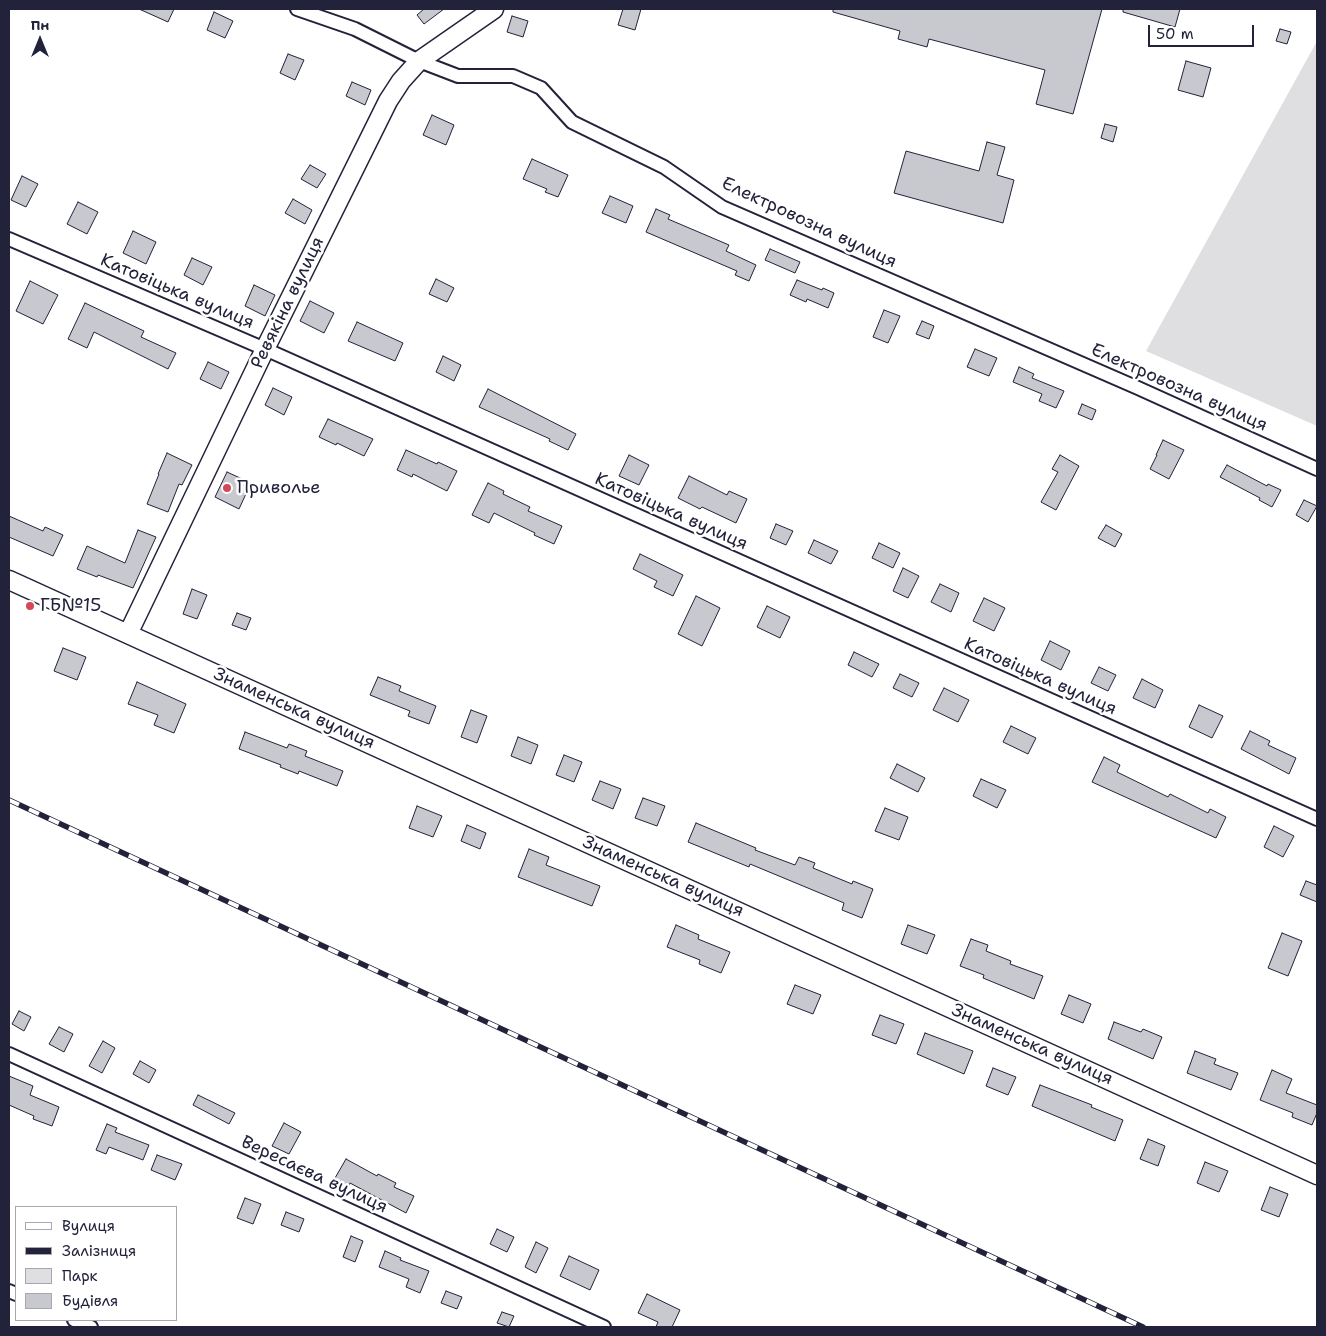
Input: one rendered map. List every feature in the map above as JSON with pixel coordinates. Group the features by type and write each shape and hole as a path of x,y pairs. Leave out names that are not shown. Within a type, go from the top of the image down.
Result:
{"main road":[{"name":"Ревякіна вулиця","path":"128,634 265,349 388,101 401,81 419,61 494,9"},
{"name":"Знаменська вулиця","path":"9,580 1317,1175"}],"street":[{"name":"Електровозна вулиця","path":"297,9 355,29 419,61 458,76 513,76 541,88 572,122 664,167 722,207 1138,388 1317,469"},
{"name":"Катовіцька вулиця","path":"9,239 265,349 1317,819"},
{"name":"Вересаєва вулиця","path":"9,1054 604,1327"},
{"path":"76,1321 91,1327"}],"green space":[{"path":"1317,41 1317,426 1146,351"}],"building":[{"path":"139,9 174,9 168,22"},
{"path":"424,9 444,9 424,24 417,15"},
{"path":"623,9 641,9 635,30 618,25"},
{"path":"833,9 1102,9 1073,114 1036,104 1045,70 929,39 927,47 898,39 900,31 833,12"},
{"path":"1123,9 1180,9 1175,27 1123,12"},
{"path":"214,12 233,21 225,38 207,30"},
{"path":"512,16 528,21 523,37 507,32"},
{"path":"1280,29 1291,32 1287,44 1276,41"},
{"path":"288,54 304,60 295,80 280,73"},
{"path":"1186,61 1211,68 1203,97 1178,90"},
{"path":"352,82 371,90 365,105 346,96"},
{"path":"432,115 454,125 446,145 423,135"},
{"path":"1105,124 1117,127 1113,142 1101,138"},
{"path":"987,142 1005,147 997,175 1014,180 1003,223 894,193 906,151 979,171"},
{"path":"532,159 568,175 558,197 545,192 547,189 523,179"},
{"path":"310,165 326,174 317,188 301,179"},
{"path":"22,176 38,184 26,207 11,200"},
{"path":"610,196 633,206 626,223 602,213"},
{"path":"293,199 312,210 305,224 285,213"},
{"path":"78,202 98,212 87,234 67,224"},
{"path":"656,209 670,215 668,219 729,245 726,251 756,265 749,281 735,275 737,271 646,232"},
{"path":"133,231 156,242 146,264 123,253"},
{"path":"770,249 800,262 795,273 765,260"},
{"path":"192,258 212,267 203,285 184,275"},
{"path":"436,279 454,288 447,302 429,294"},
{"path":"797,280 834,293 828,308 807,299 806,302 790,295"},
{"path":"30,281 58,295 43,324 16,311"},
{"path":"254,285 275,295 265,316 245,306"},
{"path":"310,301 334,313 324,333 300,321"},
{"path":"85,303 144,331 141,337 176,353 168,369 94,332 87,348 68,339"},
{"path":"884,310 900,316 888,343 873,337"},
{"path":"922,321 934,326 929,339 916,334"},
{"path":"357,322 403,343 395,361 348,341"},
{"path":"975,349 997,358 989,376 967,367"},
{"path":"443,356 461,365 454,381 436,372"},
{"path":"208,362 229,372 221,389 200,379"},
{"path":"1019,367 1034,374 1032,378 1064,391 1056,408 1039,401 1042,394 1013,382"},
{"path":"273,388 292,397 284,415 265,405"},
{"path":"488,389 576,434 568,450 549,441 550,439 479,407"},
{"path":"1082,404 1096,410 1092,420 1078,414"},
{"path":"328,419 373,439 364,456 319,437"},
{"path":"1163,440 1184,450 1169,479 1150,469"},
{"path":"406,450 457,471 447,491 413,474 412,477 397,470"},
{"path":"167,453 192,465 182,485 179,484 168,512 147,504"},
{"path":"629,455 649,465 639,485 619,476"},
{"path":"1060,455 1079,466 1056,510 1041,502 1058,472 1052,469"},
{"path":"1227,465 1267,486 1268,484 1281,490 1272,507 1259,500 1260,498 1220,477"},
{"path":"227,472 251,483 239,509 215,497"},
{"path":"689,476 727,495 729,491 747,499 736,523 678,498"},
{"path":"488,483 504,491 503,494 530,507 528,511 562,526 554,544 494,513 489,523 472,515"},
{"path":"1304,500 1317,506 1308,522 1296,515"},
{"path":"9,516 43,531 45,527 63,535 53,556 9,537"},
{"path":"776,524 793,531 786,545 770,538"},
{"path":"1106,525 1122,534 1115,547 1098,538"},
{"path":"138,530 156,537 133,588 77,569 87,546 125,563"},
{"path":"814,540 838,551 831,564 808,553"},
{"path":"879,543 900,553 893,568 872,558"},
{"path":"640,554 683,575 673,596 654,587 657,581 633,569"},
{"path":"903,568 919,576 908,598 893,591"},
{"path":"940,584 959,593 951,612 931,602"},
{"path":"192,589 207,595 197,619 183,614"},
{"path":"696,596 720,608 702,646 678,634"},
{"path":"984,598 1005,608 994,631 973,621"},
{"path":"767,606 790,617 780,638 757,627"},
{"path":"237,613 251,618 246,630 232,625"},
{"path":"1050,641 1070,651 1061,670 1041,660"},
{"path":"63,648 86,657 77,680 54,671"},
{"path":"854,652 879,664 872,677 848,665"},
{"path":"1099,667 1116,675 1108,691 1091,683"},
{"path":"900,674 919,683 912,697 893,688"},
{"path":"378,677 401,686 399,691 436,706 429,724 408,716 410,711 370,695"},
{"path":"1142,679 1163,690 1155,708 1133,698"},
{"path":"137,682 186,704 174,733 154,725 158,715 128,704"},
{"path":"944,688 969,700 958,722 933,710"},
{"path":"1199,705 1223,716 1212,738 1189,727"},
{"path":"471,710 487,716 477,743 461,737"},
{"path":"1011,726 1036,738 1028,754 1003,742"},
{"path":"1250,731 1270,741 1268,745 1296,758 1289,774 1241,749"},
{"path":"245,732 287,748 289,744 307,751 305,756 343,771 337,786 299,771 298,774 280,767 281,765 239,749"},
{"path":"518,737 538,745 531,764 511,756"},
{"path":"564,755 582,762 574,782 556,775"},
{"path":"1104,757 1120,765 1117,772 1168,797 1170,794 1208,813 1210,809 1226,817 1216,838 1092,782"},
{"path":"897,764 925,778 918,792 890,778"},
{"path":"981,779 1006,790 997,808 973,796"},
{"path":"600,781 621,789 613,809 592,800"},
{"path":"643,798 665,806 657,826 635,818"},
{"path":"417,806 442,816 433,837 409,828"},
{"path":"885,808 908,817 899,840 875,831"},
{"path":"696,823 756,848 755,850 795,865 799,857 815,863 813,868 852,884 853,881 873,889 862,918 842,910 844,903 750,864 749,867 688,842"},
{"path":"467,825 486,833 480,849 461,841"},
{"path":"1274,826 1294,836 1283,857 1264,847"},
{"path":"529,849 549,857 546,865 600,886 592,906 518,877"},
{"path":"1306,881 1317,885 1317,902 1300,895"},
{"path":"676,925 699,935 698,939 730,952 721,973 699,964 700,960 667,947"},
{"path":"908,925 935,935 927,954 901,944"},
{"path":"1282,933 1302,941 1288,976 1268,968"},
{"path":"971,939 988,945 986,951 1011,961 1010,964 1043,976 1034,999 983,978 984,975 960,966"},
{"path":"795,985 821,995 813,1014 787,1004"},
{"path":"1069,995 1091,1004 1083,1023 1061,1014"},
{"path":"19,1011 31,1017 24,1031 12,1024"},
{"path":"880,1015 904,1024 896,1044 872,1035"},
{"path":"1114,1022 1141,1032 1143,1029 1162,1037 1153,1059 1108,1039"},
{"path":"59,1027 73,1034 64,1052 49,1044"},
{"path":"925,1033 973,1051 964,1074 917,1054"},
{"path":"103,1041 115,1048 102,1073 89,1066"},
{"path":"1195,1051 1216,1059 1214,1064 1238,1073 1231,1090 1187,1073"},
{"path":"140,1061 156,1070 149,1083 133,1074"},
{"path":"993,1068 1016,1077 1008,1095 986,1086"},
{"path":"1272,1070 1292,1079 1286,1093 1317,1105 1317,1113 1312,1125 1292,1117 1293,1113 1260,1100"},
{"path":"9,1076 33,1086 30,1095 59,1107 52,1126 33,1119 34,1116 9,1105"},
{"path":"1040,1085 1092,1105 1091,1107 1123,1120 1115,1141 1032,1106"},
{"path":"198,1095 235,1113 229,1124 193,1105"},
{"path":"284,1123 301,1132 289,1154 272,1146"},
{"path":"107,1124 117,1128 115,1132 149,1145 143,1160 109,1147 106,1154 96,1150"},
{"path":"1148,1139 1165,1146 1158,1166 1140,1159"},
{"path":"157,1155 182,1164 175,1180 151,1170"},
{"path":"346,1159 377,1176 378,1174 396,1183 394,1187 414,1196 406,1213 350,1183 349,1186 335,1178"},
{"path":"1205,1162 1228,1171 1219,1192 1197,1183"},
{"path":"1270,1187 1288,1194 1279,1217 1261,1210"},
{"path":"245,1198 261,1204 253,1224 237,1218"},
{"path":"286,1212 304,1219 299,1232 281,1225"},
{"path":"497,1229 514,1237 507,1252 490,1244"},
{"path":"351,1236 363,1241 355,1262 343,1257"},
{"path":"536,1242 548,1248 536,1273 525,1267"},
{"path":"385,1251 401,1258 400,1260 429,1271 420,1293 406,1287 409,1279 379,1267"},
{"path":"569,1256 599,1270 590,1290 560,1276"},
{"path":"446,1291 462,1297 457,1309 441,1303"},
{"path":"647,1294 680,1310 672,1327 656,1327 658,1322 638,1313"},
{"path":"502,1312 514,1316 509,1327 497,1323"}],"railway":[{"path":"9,800 1143,1327"}],"place":[{"name":"Приволье","path":"227,488"},
{"name":"ГБ№15","path":"30,606"}]}
